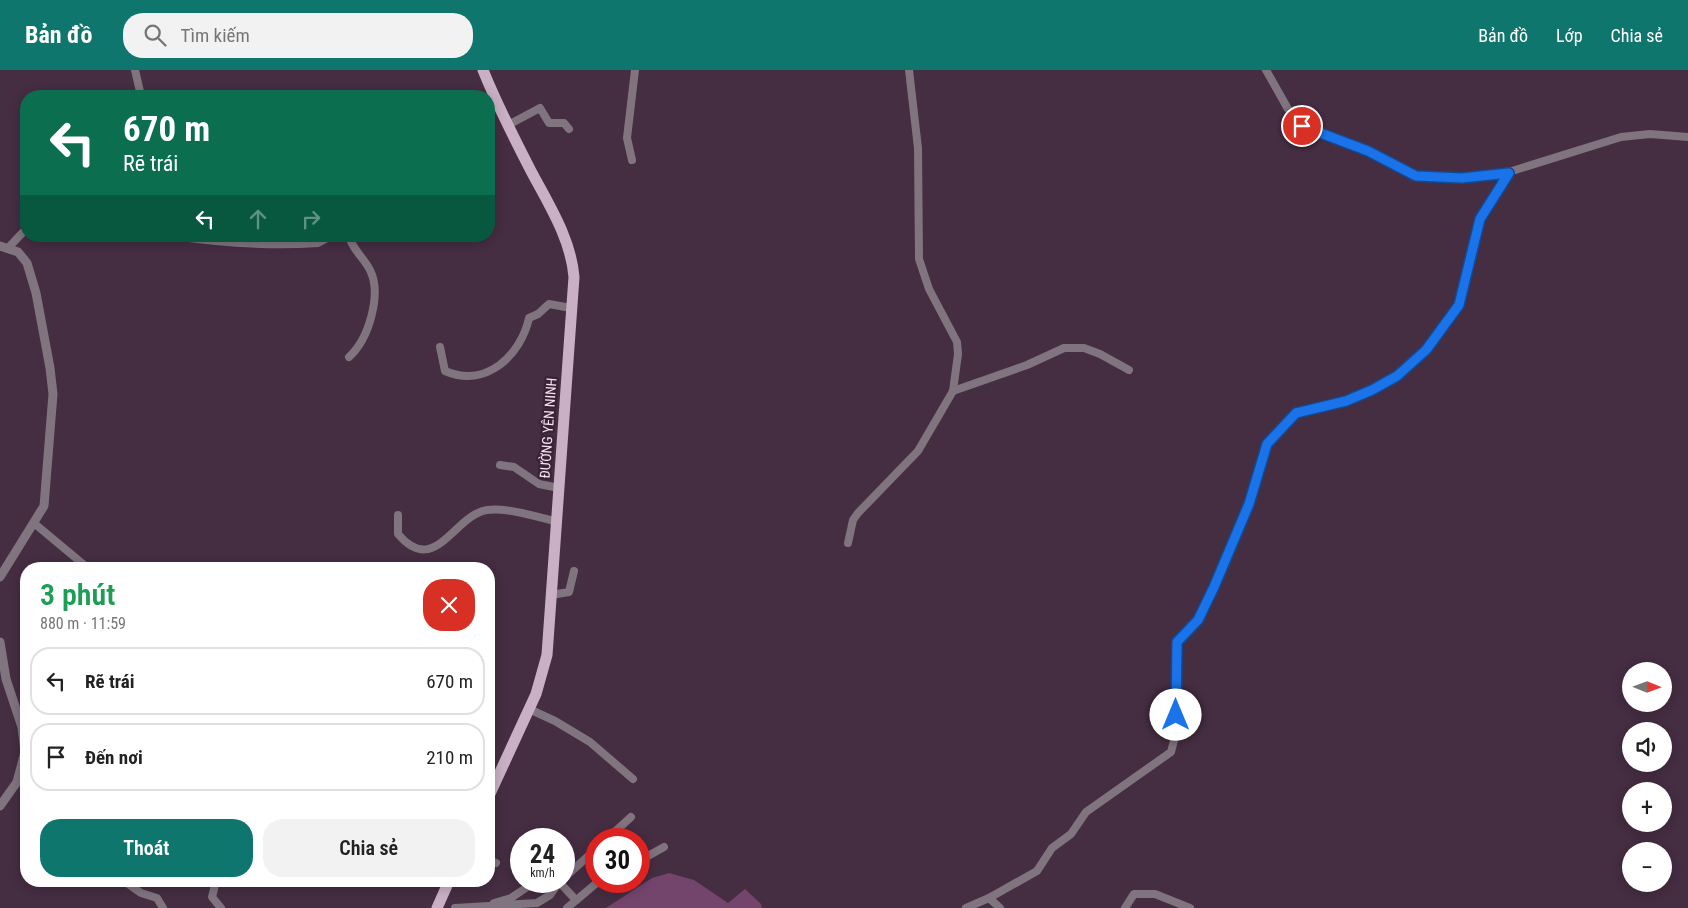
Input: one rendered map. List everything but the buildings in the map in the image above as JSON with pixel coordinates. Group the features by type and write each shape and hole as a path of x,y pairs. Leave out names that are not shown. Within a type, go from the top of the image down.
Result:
{"main road":[{"name":"ĐƯỜNG YÊN NINH","path":"483,70 488,90"},
{"name":"ĐƯỜNG YÊN NINH","path":"495,109 508,125 558,221 573,260 574,277 555,521 547,655 536,694 495,783"},
{"path":"437,908 446,887"}],"street":[{"path":"135,70 139,90"},
{"path":"632,160 627,138 635,70"},
{"path":"848,543 853,520 918,451 953,391 958,354 957,342 929,289 919,259 918,148 909,70"},
{"path":"1266,70 1288,109 1302,126 1368,151 1410,174 1427,177 1462,178 1509,173 1620,137 1650,134 1688,137"},
{"path":"508,125 540,108 549,123 564,122 569,129"},
{"path":"966,908 989,898 1036,871 1052,848 1071,834 1086,812 1171,752 1176,733 1177,642 1198,620 1214,587 1249,504 1267,444 1296,413 1346,401 1372,390 1397,376 1426,350 1459,305 1480,219 1509,173"},
{"path":"0,577 35,524 44,506 47,493 52,377 36,293 27,263 18,252 5,247 20,234"},
{"path":"224,242 240,244 320,242"},
{"path":"350,357 362,344 366,334 375,287 370,270 351,242"},
{"path":"440,348 445,371 471,376 478,375 500,365 517,349 525,335 529,318 538,314 549,304 571,308"},
{"path":"953,391 1027,365 1064,348 1084,348 1100,354 1129,370"},
{"path":"500,465 514,466 539,484 559,488"},
{"path":"398,515 398,534 412,546 425,549 438,546 472,517 488,510 555,521"},
{"path":"35,524 81,562"},
{"path":"551,595 570,592 574,571"},
{"path":"0,642 6,679 20,724"},
{"path":"529,709 555,721 590,742 633,779"},
{"path":"0,806 17,782 20,771"},
{"path":"619,828 631,817"},
{"path":"650,855 664,847"},
{"path":"575,868 585,859"},
{"path":"132,887 140,893 157,898 163,908"},
{"path":"214,887 212,897 221,908"},
{"path":"478,907 511,898 518,893"},
{"path":"455,908 537,903 551,893"},
{"path":"571,893 576,900"},
{"path":"567,908 585,893"},
{"path":"1125,908 1134,894 1155,894 1190,908"},
{"path":"989,898 1000,908"}],"shaded area":[{"path":"669,873 694,880 728,903 745,889 761,904 762,908 606,908 629,893 650,893 650,879"}],"route":[{"path":"1176,715 1177,642 1180,636 1198,620 1214,587 1249,504 1267,444 1296,413 1321,405 1346,401 1389,382 1426,350 1459,305 1480,219 1499,192 1509,173 1462,178 1416,176 1368,151 1302,126"}]}
